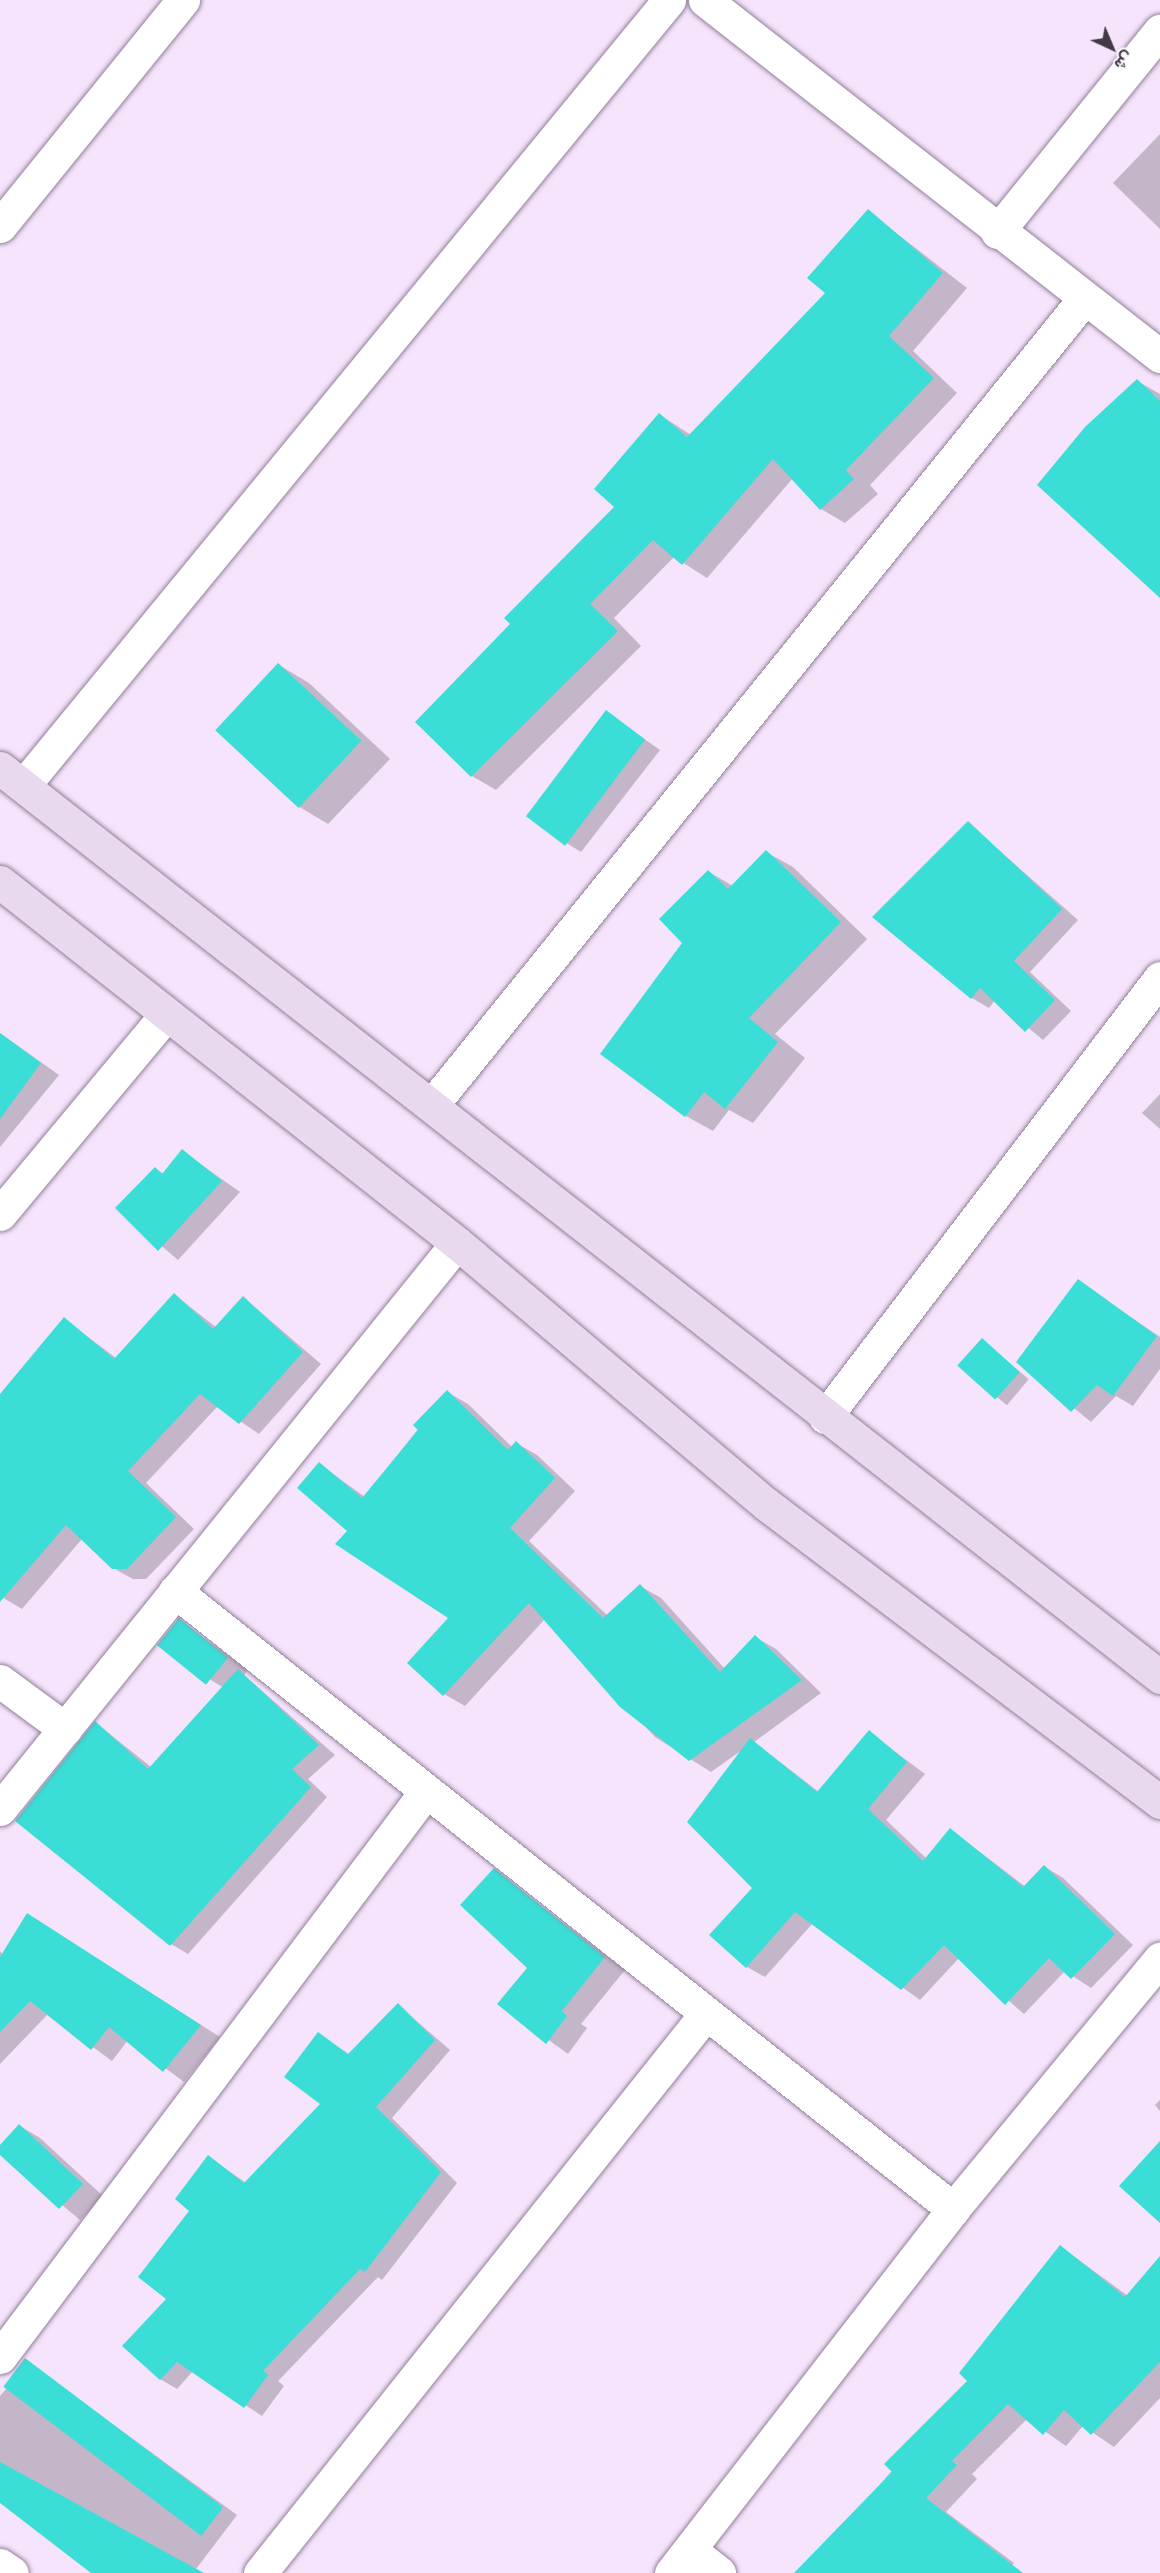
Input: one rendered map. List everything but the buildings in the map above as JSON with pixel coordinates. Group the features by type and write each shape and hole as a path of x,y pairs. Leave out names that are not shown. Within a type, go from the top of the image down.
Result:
{"main road":[{"path":"12,776 825,1417 1160,1677"},
{"path":"0,882 165,1016 457,1243 766,1504 1160,1802"}],"street":[{"path":"0,226 183,0"},
{"path":"12,776 669,0"},
{"path":"705,0 1084,299 1156,345"},
{"path":"997,232 1160,31"},
{"path":"432,1105 1084,299"},
{"path":"825,1417 1160,978"},
{"path":"0,1214 165,1016"},
{"path":"0,1809 457,1243"},
{"path":"175,1591 424,1794 704,2016 953,2209"},
{"path":"0,1681 65,1729"},
{"path":"0,2357 424,1794"},
{"path":"719,2573 680,2562 953,2209 1160,1959"},
{"path":"260,2573 704,2016"},
{"path":"0,2565 12,2573"}]}
